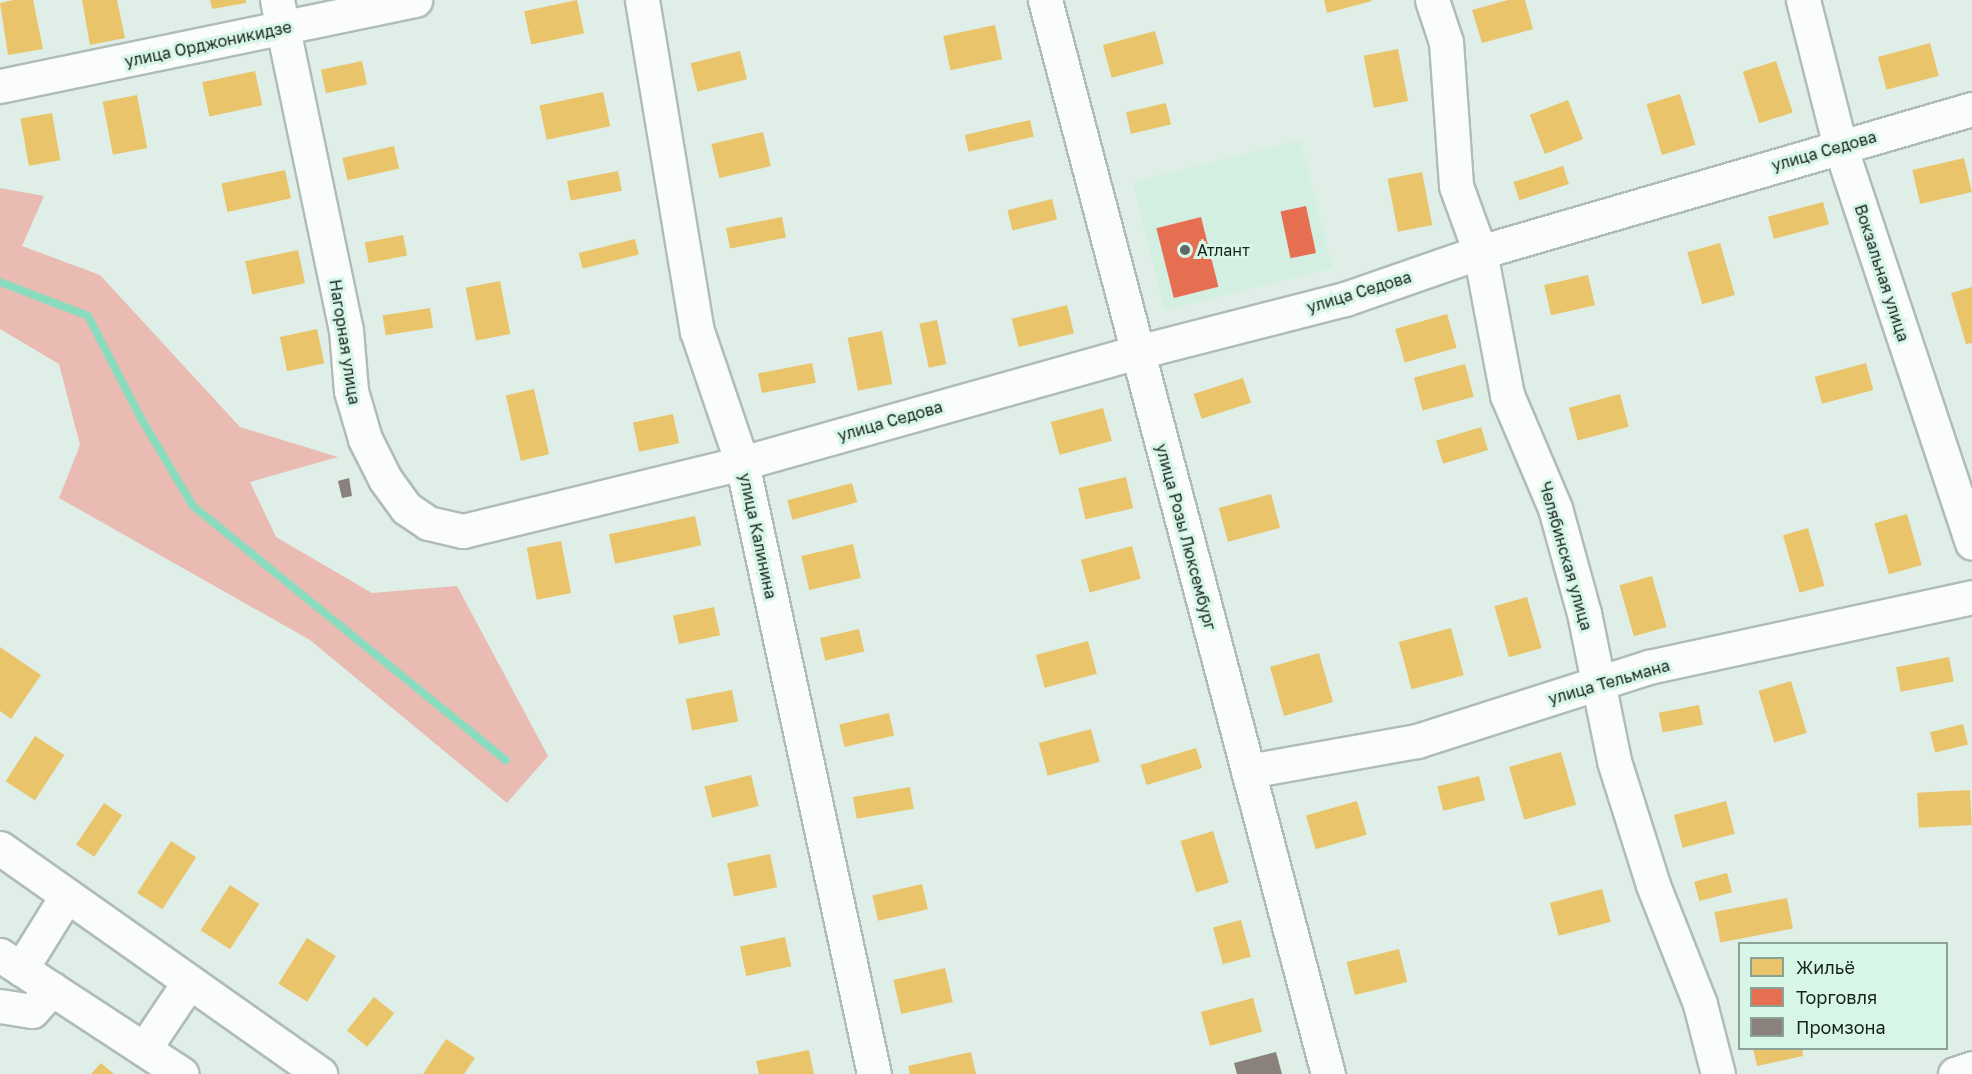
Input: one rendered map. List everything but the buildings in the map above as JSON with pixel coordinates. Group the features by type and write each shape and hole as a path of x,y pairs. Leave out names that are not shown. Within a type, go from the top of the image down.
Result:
{"street":[{"name":"улица Орджоникидзе","path":"0,86 281,14 415,0"},
{"name":"улица Калинина","path":"642,0 698,331 742,463 874,1074"},
{"name":"улица Розы Люксембург","path":"1045,0 1328,1074"},
{"name":"Челябинская улица","path":"1432,0 1446,42 1456,186 1480,252 1507,395 1532,446 1555,508 1584,614 1614,761 1649,874 1700,1004 1718,1074"},
{"name":"Вокзальная улица","path":"1803,0 1840,146 1972,543"},
{"name":"Нагорная улица","path":"281,14 346,330 351,391 365,439 385,479 406,508 428,523 463,531 742,463"},
{"name":"улица Седова","path":"742,463 1138,352 1345,299 1480,252 1972,109"},
{"name":"улица Тельмана","path":"1248,771 1417,741 1649,668 1972,597"},
{"path":"0,848 189,982 285,1064 320,1074"},
{"path":"67,895 11,962 182,1074"},
{"path":"144,1049 189,982"},
{"path":"0,1006 32,1011 52,989"},
{"path":"1955,1074 1972,1068"}],"shaded area":[{"path":"1301,140 1333,268 1165,310 1133,182"},
{"path":"0,188 44,196 22,246 100,275 240,427 338,457 250,482 276,537 372,593 457,586 548,756 507,803 310,640 59,498 80,445 59,364 0,329"}],"waterway":[{"path":"0,282 88,316 142,420 193,506 506,760"}],"place":[{"name":"Атлант","path":"1185,250"}]}
